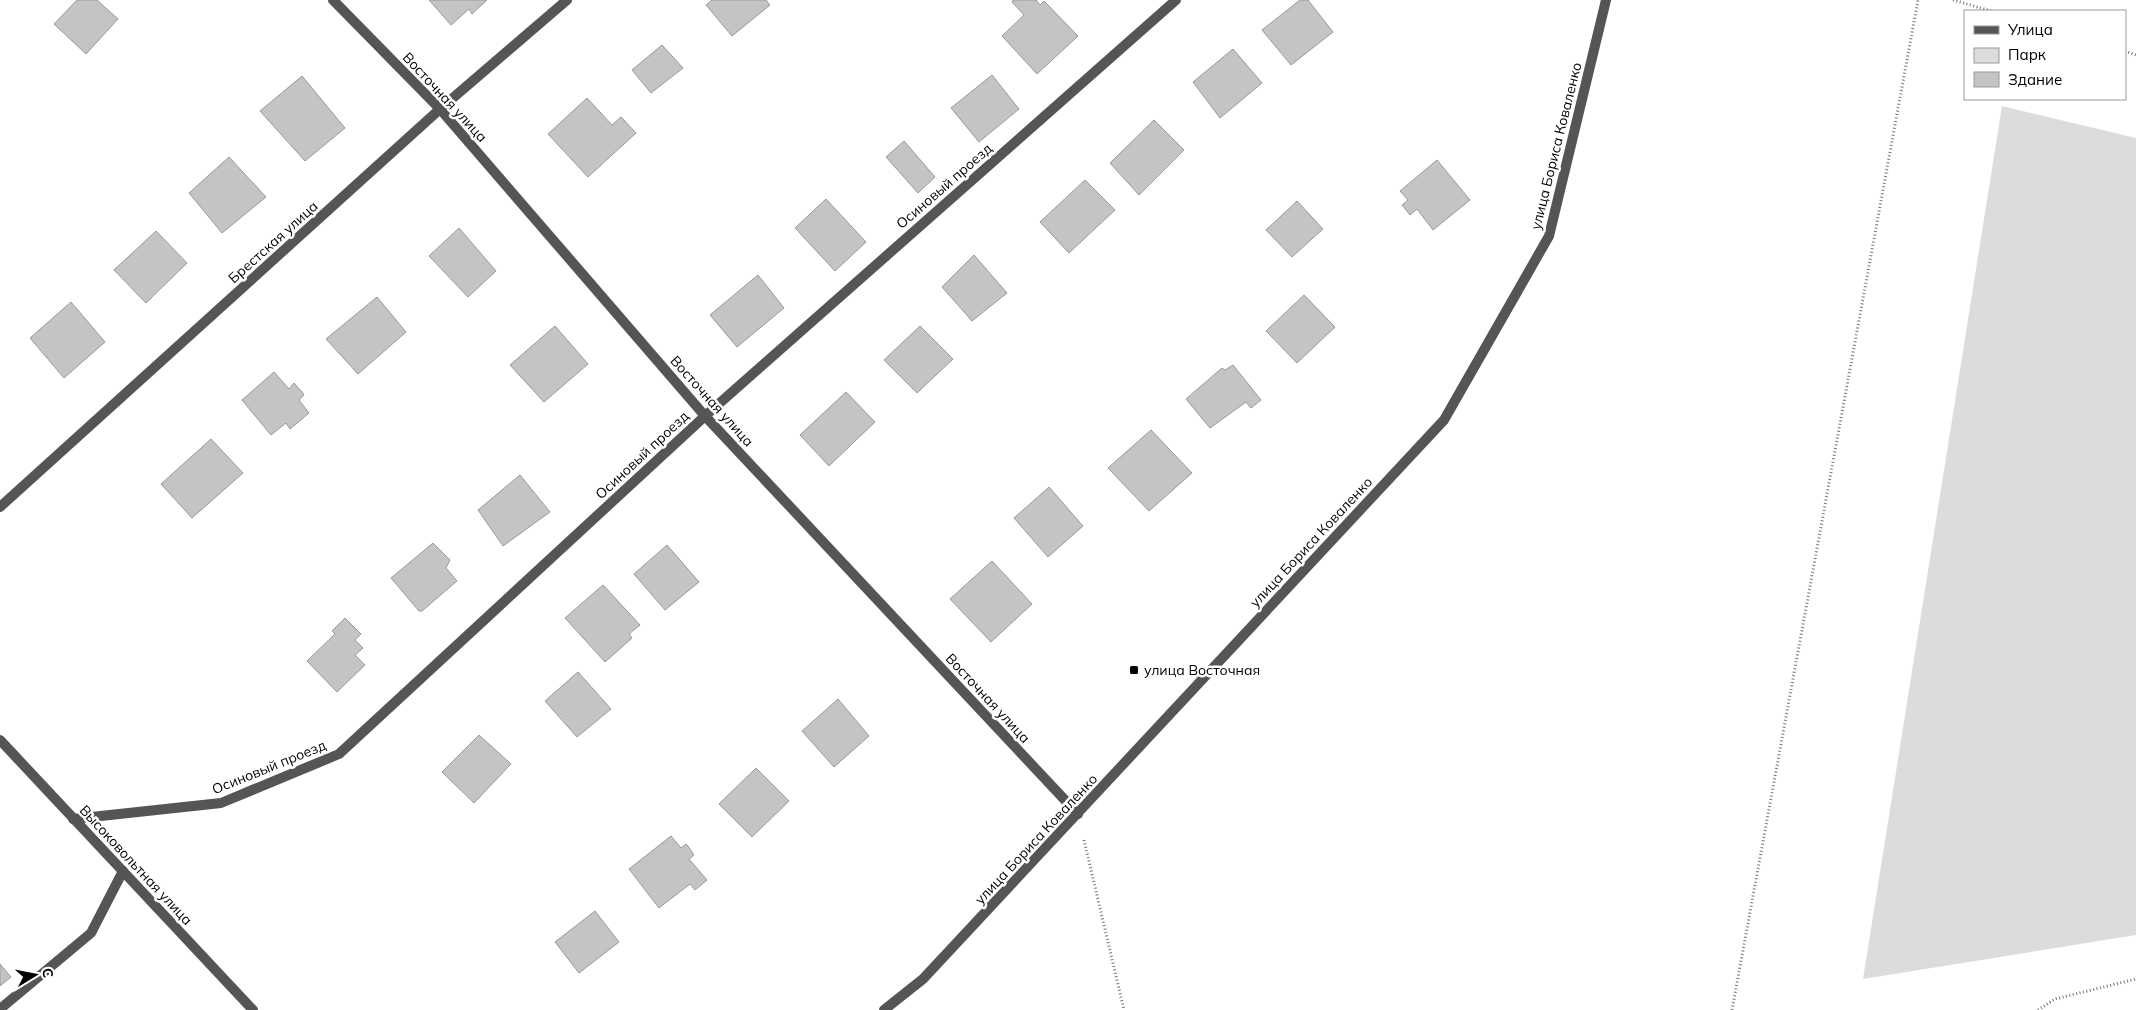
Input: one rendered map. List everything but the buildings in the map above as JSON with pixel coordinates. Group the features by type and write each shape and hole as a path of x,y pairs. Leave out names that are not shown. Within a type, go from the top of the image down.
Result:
{"street":[{"name":"Восточная улица","path":"333,0 440,109 705,416 1078,814"},
{"name":"Брестская улица","path":"0,507 440,109 567,0"},
{"name":"Осиновый проезд","path":"74,819 221,803 339,754 705,416 1176,0"},
{"name":"улица Бориса Коваленко","path":"884,1010 923,979 1444,420 1549,236 1606,0"},
{"name":"Высоковольтная улица","path":"0,740 253,1010"},
{"path":"0,1009 91,933 122,871"}],"path":[{"path":"1732,1010 1918,0"},
{"path":"1953,0 1988,10"},
{"path":"1078,814 1124,1010"},
{"path":"2038,1010 2055,999 2136,979"}],"green space":[{"path":"2002,106 2136,138 2136,935 1863,979"}],"place":[{"name":"улица Восточная","path":"1134,670"}]}
